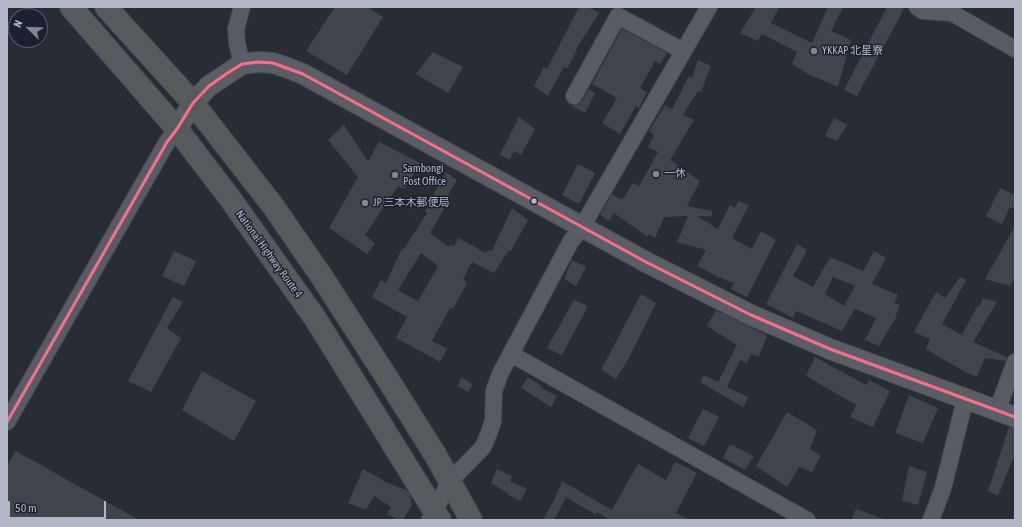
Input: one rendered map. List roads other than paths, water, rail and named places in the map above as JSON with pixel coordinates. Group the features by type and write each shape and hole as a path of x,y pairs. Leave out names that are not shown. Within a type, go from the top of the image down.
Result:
{"highway":[{"name":"National Highway Route 4","path":"72,7 177,130 229,197 315,318 435,517"},
{"path":"106,7 192,103 273,206 322,277 387,378 450,480 471,520"}],"main road":[{"path":"177,130 192,103 209,86 242,64 258,62 273,63 302,74 667,273 757,318 830,349 1006,414"}],"street":[{"path":"242,7 236,29 237,43 242,64"},
{"path":"435,517 450,480 482,447 489,433 493,421 494,390 500,374 571,241 582,227 709,7"},
{"path":"916,7 923,11 952,13 1015,49"},
{"path":"574,96 618,16 683,51"},
{"path":"7,422 167,142 177,130"},
{"path":"511,354 807,520"},
{"path":"1006,414 1015,362"},
{"path":"931,520 943,488 965,400"}],"place":[{"name":"YKKAP 北星寮","path":"814,51"},
{"name":"一休","path":"656,174"},
{"name":"Sambongi Post Office","path":"395,175"},
{"name":"JP 三本木郵便局","path":"365,203"}]}
